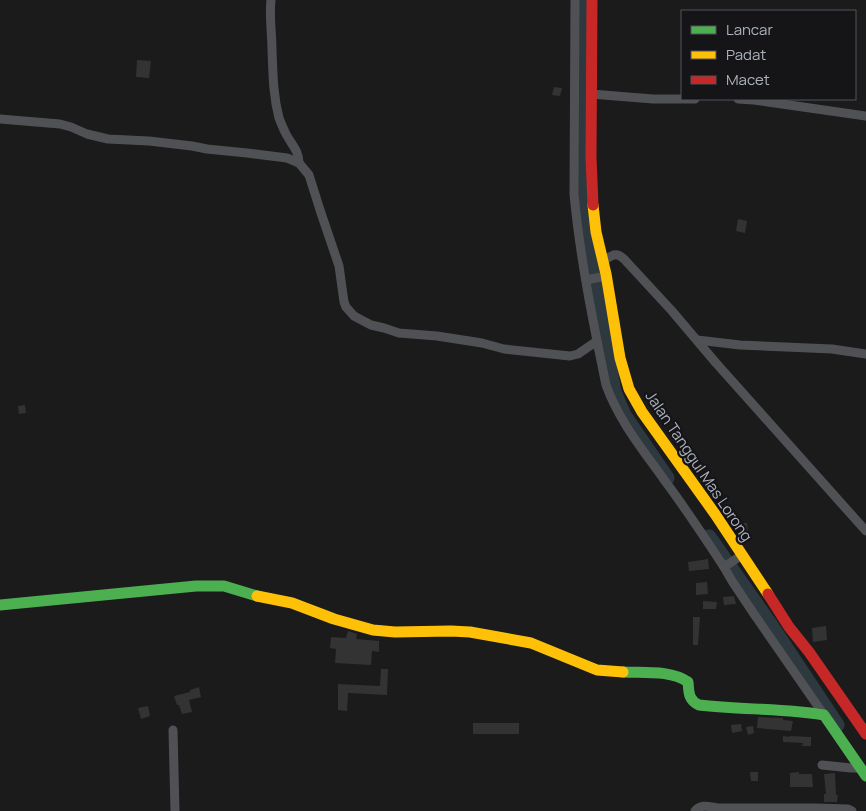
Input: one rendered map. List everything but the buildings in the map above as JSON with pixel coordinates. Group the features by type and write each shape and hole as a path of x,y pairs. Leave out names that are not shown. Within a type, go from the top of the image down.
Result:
{"street":[{"path":"271,0 275,100 284,132 297,152 299,163"},
{"path":"575,0 574,194 576,219 597,341 606,386 611,400 620,418 689,513 733,561 732,581 864,772"},
{"name":"Jalan Tanggul Mas Lorong","path":"592,0 592,200 596,232 620,358 629,390 642,412 715,514 733,561 809,652 866,734"},
{"path":"591,94 653,99 681,99"},
{"path":"754,100 866,116"},
{"path":"0,119 60,124 71,126 87,134 108,138 149,141 287,158 299,163 309,175 339,266 342,295 346,308 354,316 371,325 399,333 437,336 482,343 504,349 570,356 578,354 597,341"},
{"path":"603,261 615,254 620,256 866,531"},
{"path":"588,280 604,275"},
{"path":"697,340 740,345 832,349 866,354"},
{"path":"0,605 196,586 224,586 292,603 334,619 373,630 395,632 451,631 484,634 537,645 603,671 667,675 684,678 688,682 690,700 699,705 824,716"},
{"path":"173,730 175,811"},
{"path":"822,765 850,768 864,772"},
{"path":"695,811 703,806 718,808 848,809 852,811"}],"waterway":[{"path":"584,0 583,213 614,392 624,415 667,478"},
{"path":"709,537 837,725"}],"traffic: fast":[{"path":"0,605 196,586 224,586 257,596"},
{"path":"623,672 657,673 681,678 688,682 691,698 699,705 793,711 824,715 866,776"}],"traffic: slow":[{"path":"593,205 596,232 606,274 620,358 629,389 642,412 715,514 768,594"},
{"path":"257,596 292,603 334,619 373,630 395,632 470,632 531,643 597,670 623,672"}],"traffic: jam":[{"path":"592,0 591,157 593,205"},
{"path":"768,594 789,627 809,652 866,734"}]}
